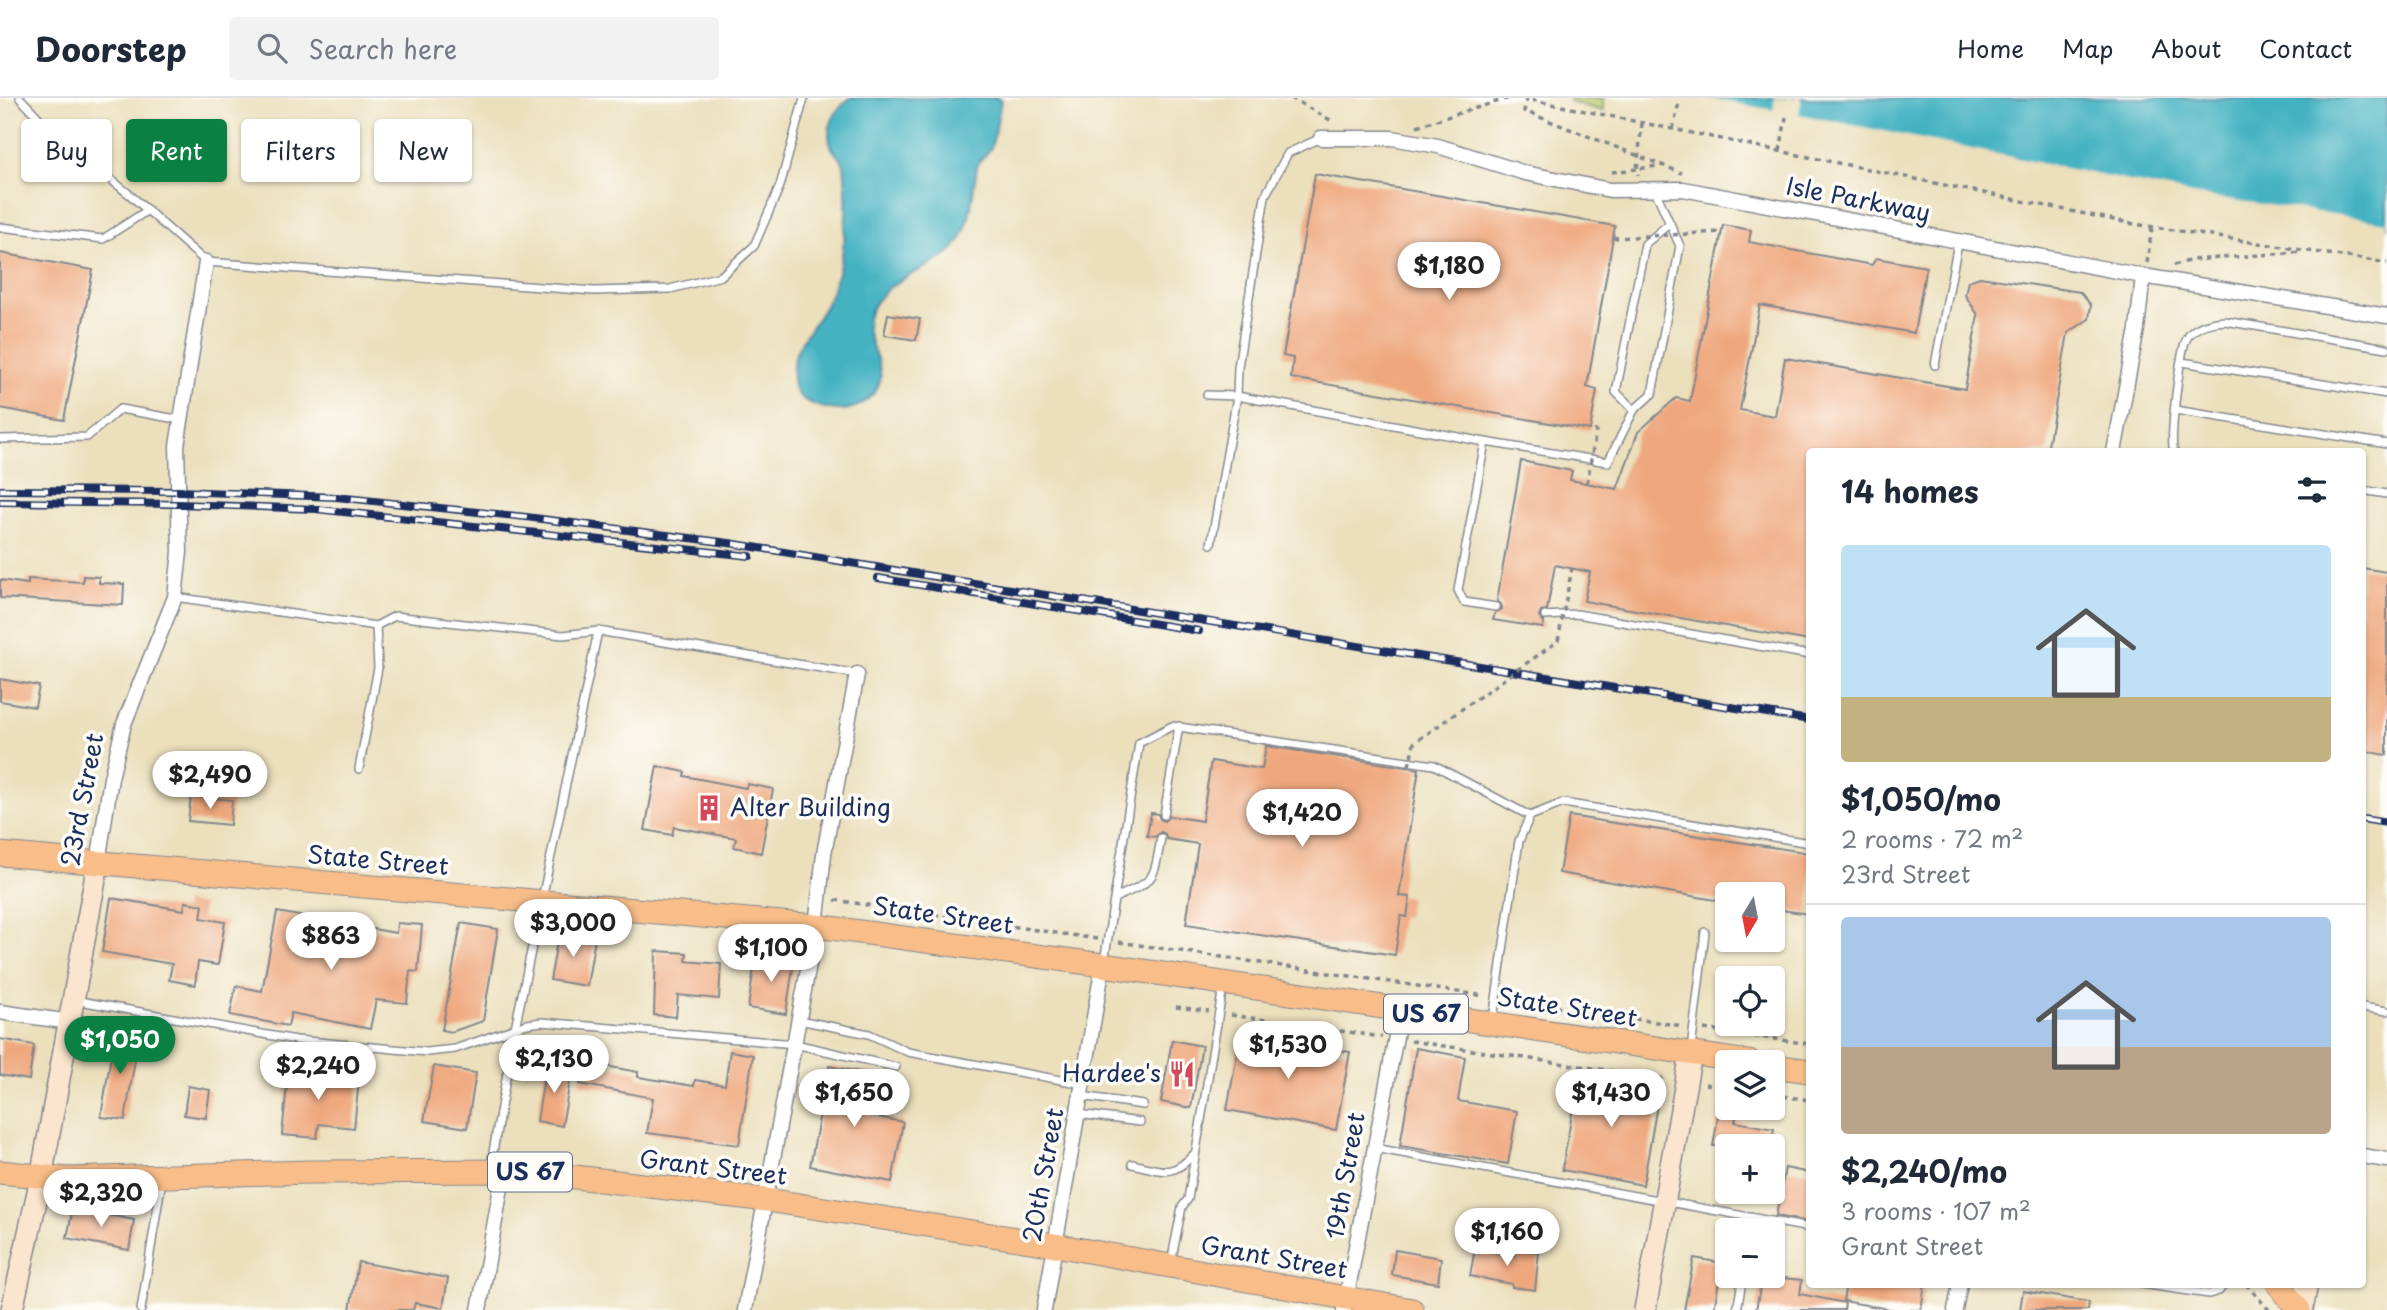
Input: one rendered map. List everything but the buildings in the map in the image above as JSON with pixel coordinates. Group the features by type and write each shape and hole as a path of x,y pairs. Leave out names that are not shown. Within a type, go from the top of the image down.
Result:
{"main road":[{"name":"State Street","path":"0,854 816,926 1103,965 1715,1057"},
{"path":"1785,1068 1806,1070"},
{"name":"Grant Street","path":"0,1172 41,1178 525,1171 767,1200 1055,1245 1171,1266 1345,1304 1412,1310"},
{"path":"2281,1288 2300,1310"}],"street":[{"name":"Isle Parkway","path":"1321,138 1405,140 1438,146 1524,173 1610,190 1683,189 1958,243 2145,270 2387,316"},
{"name":"23rd Street","path":"12,1310 41,1178 111,778 124,724 175,597 180,552 177,446 206,261"},
{"path":"2116,448 2145,270"},
{"path":"745,1310 816,926 824,854 857,674"},
{"name":"20th Street","path":"1044,1310 1103,965"},
{"name":"19th Street","path":"1345,1304 1401,1010"},
{"path":"0,1012 70,1022"},
{"path":"1645,1310 1690,1054"},
{"path":"2366,1157 2387,1160"},
{"path":"479,1310 497,1170"},
{"path":"1955,1310 1959,1288"},
{"path":"2300,1310 2306,1288"}],"lane":[{"path":"20,98 54,134 206,261 594,291 670,289 721,276 754,246 780,186 804,98"},
{"path":"1211,544 1237,396 1238,367 1265,196 1288,153 1321,138"},
{"path":"1207,395 1237,396 1608,462 1634,410 1652,394 1680,246 1655,190"},
{"path":"0,227 103,239 148,210"},
{"path":"1634,410 1616,391 1645,244 1670,223"},
{"path":"1935,365 1958,243"},
{"path":"2173,448 2175,410 2187,339 2201,325 2225,321 2387,348"},
{"path":"2182,362 2387,394"},
{"path":"0,439 87,437 120,409 182,420"},
{"path":"2175,410 2387,444"},
{"path":"1485,442 1458,590 1464,602 1496,607"},
{"path":"2366,491 2387,494"},
{"path":"175,597 376,626 395,617 563,635 598,631 857,674"},
{"path":"1545,616 1577,614 1806,654"},
{"path":"359,769 378,668 376,626"},
{"path":"497,1170 515,1028 598,631"},
{"path":"1103,965 1139,743 1172,726 1434,765 1530,816"},
{"path":"1164,815 1179,726"},
{"path":"1493,1024 1519,841 1530,816 1563,803 1806,842"},
{"path":"1115,898 1149,882 1156,869 1161,838"},
{"path":"1690,1054 1705,932"},
{"path":"1171,1266 1182,1207 1188,1199 1223,983"},
{"path":"74,1000 296,1040 427,1052 456,1049 515,1028 542,1022 794,1044 896,1067"},
{"path":"2366,1008 2387,1011"},
{"path":"799,1020 869,1034 908,1052 1143,1105"},
{"path":"1077,1114 1140,1122"},
{"path":"1373,1148 1753,1218"},
{"path":"1132,1164 1169,1171 1178,1170 1196,1153"},
{"path":"141,1310 162,1177"},
{"path":"1785,1224 1806,1227"},
{"path":"1737,1310 1740,1288"},
{"path":"2169,1288 2209,1294 2221,1288"}],"path":[{"path":"1405,140 1406,130 1509,98"},
{"path":"1522,98 2152,227 2387,263"},
{"path":"1673,130 1679,102"},
{"path":"1780,151 1786,117"},
{"path":"1642,123 1637,169 1665,165"},
{"path":"2152,227 2145,270 2192,260 2310,252"},
{"path":"1613,238 1722,232"},
{"path":"1587,483 1596,431 1590,430"},
{"path":"1409,766 1414,743 1558,641 1572,568"},
{"path":"819,897 1806,1043"},
{"path":"1176,1007 1715,1086"},
{"path":"1785,1096 1806,1099"},
{"path":"2249,1288 2269,1310"}],"green space":[{"path":"1570,98 1603,98 1603,111 1570,102"}],"water":[{"path":"850,98 1001,100 991,147 977,166 968,219 961,238 949,253 894,284 876,301 867,323 880,368 877,389 861,404 838,410 818,406 800,396 794,386 793,372 798,348 830,296 841,261 846,221 845,174 843,162 832,148 829,133 832,120"},
{"path":"1694,98 2387,98 2387,228 2238,206"}],"pier":[{"path":"1690,98 1708,98 1773,110 1775,98 1802,98 1799,114 2198,195 2387,222 2387,232 2144,193 1693,101"}],"railway":[{"path":"0,490 178,491 336,497 526,517 729,543 1806,719"},
{"path":"0,502 316,509 750,556"},
{"path":"878,578 1199,631"},
{"path":"2366,820 2387,823"}],"place":[{"name":"Alter Building","path":"709,808"},
{"name":"Hardee's","path":"1182,1074"}]}
